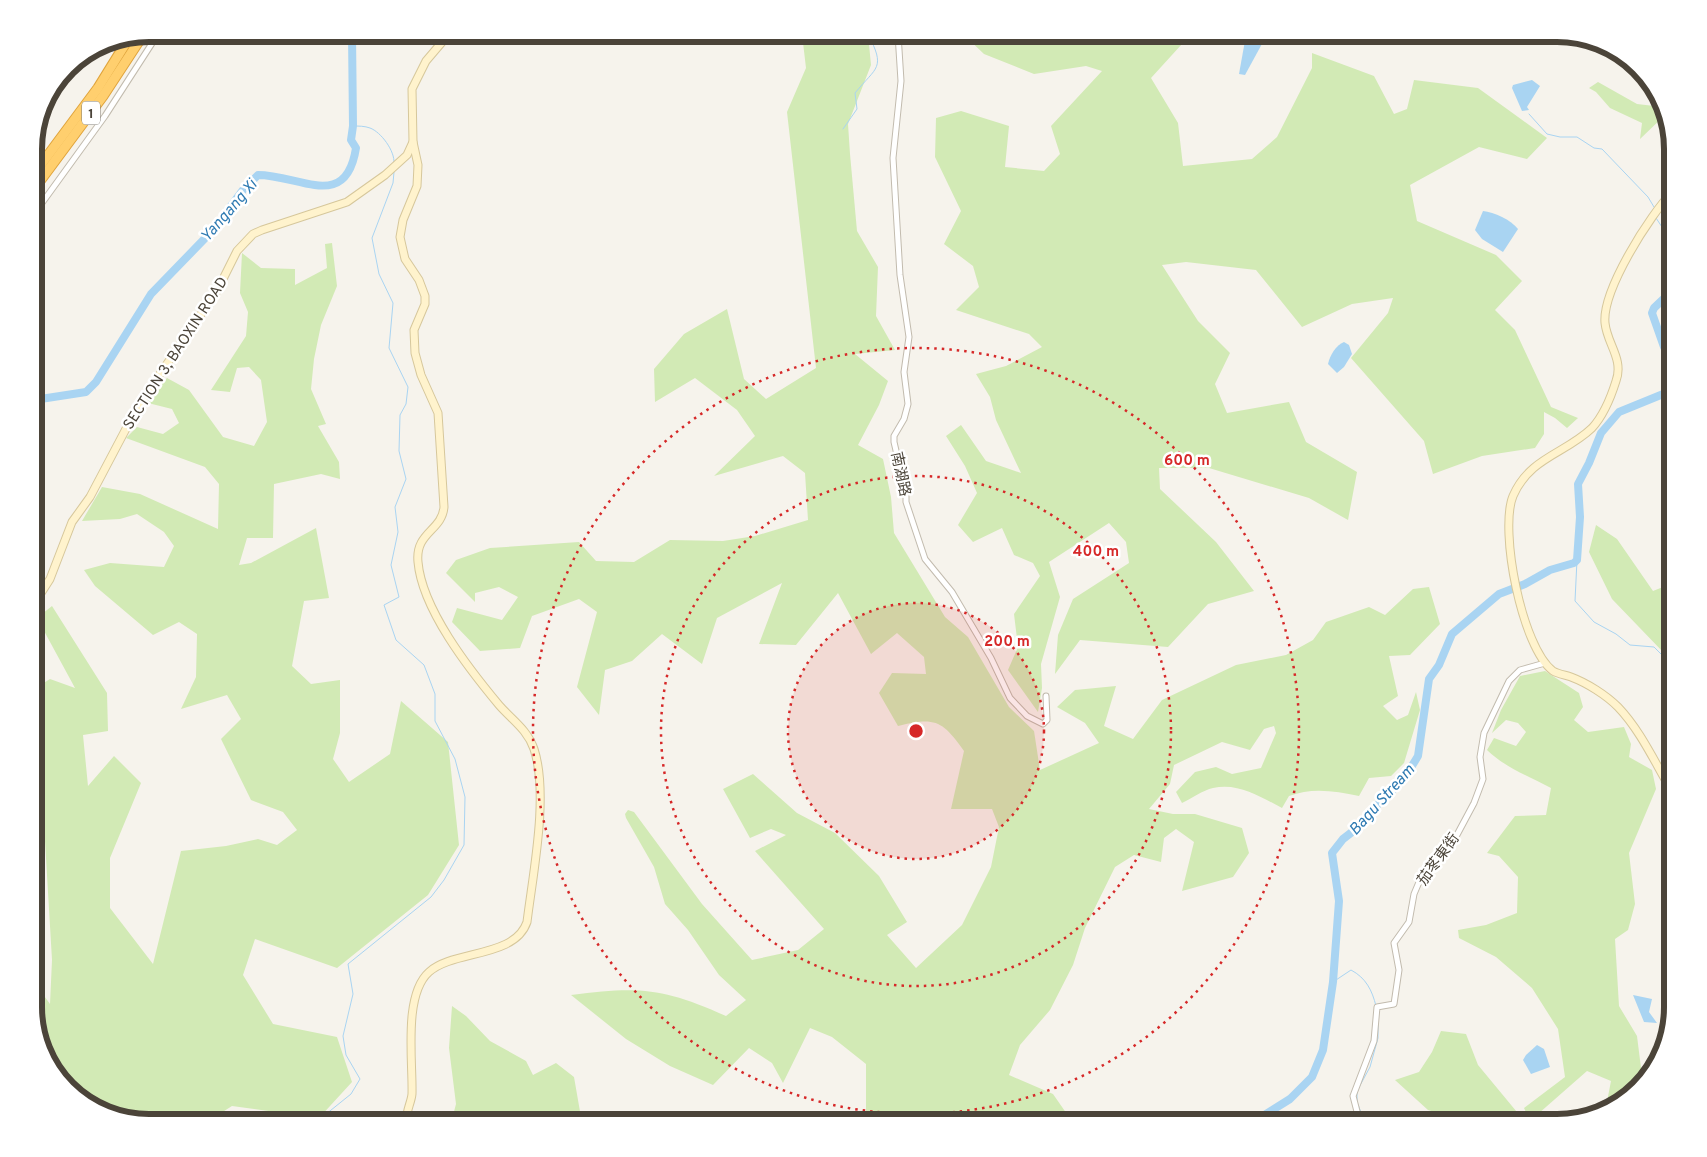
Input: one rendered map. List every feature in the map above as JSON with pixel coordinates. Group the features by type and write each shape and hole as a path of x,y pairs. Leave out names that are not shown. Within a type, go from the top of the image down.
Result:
{"highway":[{"name":"1","path":"43,177 103,96 137,44"},
{"name":"1","path":"43,162 98,88 124,46"}],"street":[{"name":"南湖路","path":"899,42 901,81 893,158 900,275 908,337 904,372 908,404 904,419 894,436 894,442 907,495 906,502 925,559 952,592 991,658 1010,698 1027,716 1043,724 1047,720 1046,696"},
{"path":"43,202 105,116 152,43"},
{"path":"409,1114 412,1095 411,1043 417,993 423,978 434,968 514,940 523,932 527,922 541,802 535,752 529,737 499,705 442,628 428,601 421,580 418,562 419,546 424,535 439,520 444,506 438,413 421,375 415,353 414,330 425,304 425,296 419,280 406,260 400,237 402,220 417,186 418,165 413,142 411,100 416,78 426,61 442,43"},
{"name":"SECTION 3, BAOXIN ROAD","path":"43,590 50,580 72,522 90,497 138,406 212,298 237,251 253,234 342,204 385,175 402,160 413,142"},
{"path":"1664,202 1649,220 1636,241 1609,298 1605,313 1605,325 1615,350 1618,372 1604,411 1591,428 1579,438 1540,461 1527,473 1513,497 1509,511 1509,530 1516,593 1522,614 1546,663 1555,672 1580,681 1616,705 1628,718 1664,778"},
{"name":"茄苳東街","path":"1358,1114 1353,1096 1374,1040 1376,1007 1394,1004 1399,970 1394,942 1409,922 1414,894 1422,875 1454,843 1474,803 1483,779 1480,757 1484,733 1509,681 1520,670 1546,663"}],"green space":[{"path":"869,42 871,65 848,124 850,154 857,231 878,267 876,316 895,350 855,354 888,381 879,405 858,445 883,459 891,497 894,533 945,617 968,637 1009,707 1034,731 1040,770 1099,743 1085,723 1057,707 1075,690 1116,686 1104,726 1133,739 1162,700 1236,665 1286,655 1313,640 1326,622 1369,607 1385,615 1413,589 1429,587 1440,624 1410,655 1389,656 1398,696 1383,706 1397,720 1408,715 1416,692 1420,710 1404,763 1391,776 1369,778 1359,796 1332,791 1298,793 1289,796 1282,808 1249,792 1231,787 1222,787 1205,791 1182,803 1176,792 1195,772 1216,767 1232,774 1261,768 1276,733 1274,726 1264,729 1250,750 1222,742 1174,765 1170,784 1149,809 1173,814 1195,814 1242,828 1249,853 1233,877 1182,891 1194,842 1176,829 1164,838 1161,862 1134,855 1115,867 1085,928 1073,965 1050,1010 1020,1045 1009,1075 1053,1094 1067,1114 866,1114 866,1064 832,1037 810,1028 783,1083 772,1063 749,1048 713,1085 670,1066 626,1039 571,995 634,990 651,992 685,1000 726,1016 746,1000 719,975 688,930 665,904 654,867 626,818 625,814 628,810 634,812 702,904 752,960 798,950 824,929 755,851 786,835 771,829 750,838 723,789 753,774 797,813 835,833 879,876 907,922 887,935 916,968 962,925 991,867 999,827 992,809 951,809 964,751 950,733 943,727 929,722 898,726 879,693 892,673 926,674 924,657 897,633 871,654 838,593 796,645 759,644 782,583 717,618 702,664 662,634 632,661 605,670 599,715 577,687 597,612 579,599 532,616 520,648 480,651 452,622 457,608 502,620 518,597 499,587 475,593 475,602 446,573 456,560 490,548 579,542 596,561 634,562 670,540 723,541 755,536 808,520 805,473 783,456 714,476 755,436 737,410 695,378 655,402 654,369 684,334 727,309 744,379 766,399 816,368 787,112 806,68 803,43"},
{"path":"972,42 1192,42 1182,44 1151,78 1178,123 1183,166 1252,159 1277,137 1312,68 1312,53 1374,76 1394,114 1407,109 1414,80 1478,88 1547,138 1527,159 1479,147 1410,185 1417,221 1496,255 1522,281 1495,310 1515,330 1551,407 1578,418 1567,428 1544,412 1544,434 1535,448 1482,456 1433,474 1424,441 1351,358 1388,313 1393,298 1352,304 1302,327 1256,270 1186,262 1162,265 1198,321 1230,353 1215,384 1227,413 1289,402 1306,442 1357,472 1348,520 1309,498 1209,468 1159,468 1160,489 1216,542 1254,591 1208,604 1168,647 1080,640 1055,674 1058,635 1073,599 1129,563 1126,542 1109,523 1049,562 1060,597 1041,664 1042,688 1038,712 1008,670 1018,647 1014,614 1040,576 1033,563 1014,555 1002,528 973,542 958,525 977,493 965,466 946,436 961,425 986,461 1021,473 996,420 990,397 976,374 1006,366 1042,347 1029,334 956,310 979,287 973,266 944,244 961,211 935,157 936,118 961,111 1009,126 1005,167 1044,171 1060,154 1051,126 1102,71 1086,66 1034,74 984,54"},
{"path":"1598,82 1637,104 1655,106 1660,120 1640,139 1642,123 1610,108 1596,92 1589,88"},
{"path":"332,243 337,286 321,325 314,359 311,389 326,424 318,426 339,462 340,479 321,474 274,484 273,538 247,538 239,565 251,563 316,528 329,598 304,601 292,666 311,684 340,680 340,733 333,759 349,782 390,754 401,701 448,742 459,845 428,895 337,968 255,939 243,975 273,1024 337,1037 352,1082 323,1114 290,1114 232,1106 219,1114 136,1114 122,1111 90,1096 69,1078 57,1061 51,1048 43,1021 43,994 50,1004 52,960 43,822 43,683 50,679 75,688 43,629 43,613 52,606 107,693 108,731 83,735 88,786 114,756 141,783 110,858 110,908 153,964 181,851 226,846 258,839 277,845 297,830 283,812 251,800 221,739 241,719 227,695 181,709 196,677 197,634 179,622 153,635 95,586 84,570 110,563 164,567 174,546 164,532 137,514 120,519 82,521 102,487 140,494 218,529 219,484 205,467 126,438 137,427 163,434 179,423 172,409 144,402 167,378 189,390 223,437 254,446 267,422 261,380 249,367 237,368 230,392 211,390 246,336 248,312 240,293 242,253 261,268 295,269 295,285 327,268 325,244"},
{"path":"1596,525 1617,539 1653,591 1664,587 1664,653 1612,599 1589,552"},
{"path":"1545,671 1579,693 1583,707 1574,720 1588,732 1624,727 1631,744 1629,757 1652,770 1656,789 1629,853 1635,904 1628,930 1615,939 1619,1006 1637,1036 1642,1073 1628,1088 1607,1102 1611,1081 1587,1071 1538,1114 1527,1114 1524,1108 1565,1077 1558,1029 1532,988 1496,957 1459,938 1458,930 1486,925 1517,913 1518,877 1499,856 1487,853 1515,816 1546,815 1551,788 1510,767 1487,750 1494,738 1516,746 1526,732 1518,723 1506,720 1492,733 1501,710 1520,676"},
{"path":"452,1006 466,1016 490,1041 526,1061 533,1075 556,1063 574,1077 580,1114 453,1114 456,1104 449,1048"},
{"path":"1441,1031 1466,1034 1478,1065 1519,1114 1441,1114 1428,1110 1395,1080 1419,1072 1432,1052"}],"water":[{"path":"1245,42 1263,42 1245,75 1239,74"},
{"path":"1532,80 1540,86 1527,107 1529,110 1522,111 1512,88 1513,85"},
{"path":"1483,211 1502,217 1518,229 1503,252 1482,239 1475,230"},
{"path":"1344,342 1349,345 1352,354 1344,367 1337,373 1328,364 1338,345"},
{"path":"1633,995 1652,999 1649,1012 1657,1023 1644,1022"},
{"path":"1537,1045 1544,1049 1550,1067 1531,1074 1523,1060"}],"waterway":[{"path":"843,129 857,109 855,93 874,72 878,61 873,42"},
{"name":"Yangang Xi","path":"43,399 86,392 96,382 151,294 214,229 243,190 258,175 274,176 319,186 332,185 342,179 351,168 356,148 351,140 353,126 352,43"},
{"path":"1529,114 1547,134 1560,137 1577,137 1594,148 1602,149 1648,197 1654,207"},
{"path":"353,126 368,127 379,133 390,148 394,163"},
{"path":"326,1114 351,1094 360,1079 346,1055 343,1036 353,994 348,964 431,897 444,880 464,845 465,797 455,759 435,721 435,694 424,665 396,640 384,605 399,597 391,565 398,532 395,507 406,479 399,451 400,415 406,404 408,387 389,348 393,303 379,274 372,238 393,183 394,172"},
{"path":"1656,218 1664,230"},
{"name":"Bagu Stream","path":"1664,299 1654,308 1652,313 1664,347"},
{"name":"Bagu Stream","path":"1266,1114 1290,1099 1312,1077 1323,1050 1333,982 1339,901 1332,853 1343,839 1365,822 1379,803 1404,779 1418,756 1429,679 1439,665 1452,634 1499,594 1525,584 1550,570 1574,563 1577,560 1580,517 1578,484 1601,433 1619,412 1664,394"},
{"path":"1577,560 1575,601 1594,622 1616,634 1630,645 1654,647 1664,657"},
{"path":"1333,982 1351,970 1368,985 1376,1006"},
{"path":"1362,1114 1357,1102 1357,1091 1370,1067 1378,1038 1378,1022"}]}
